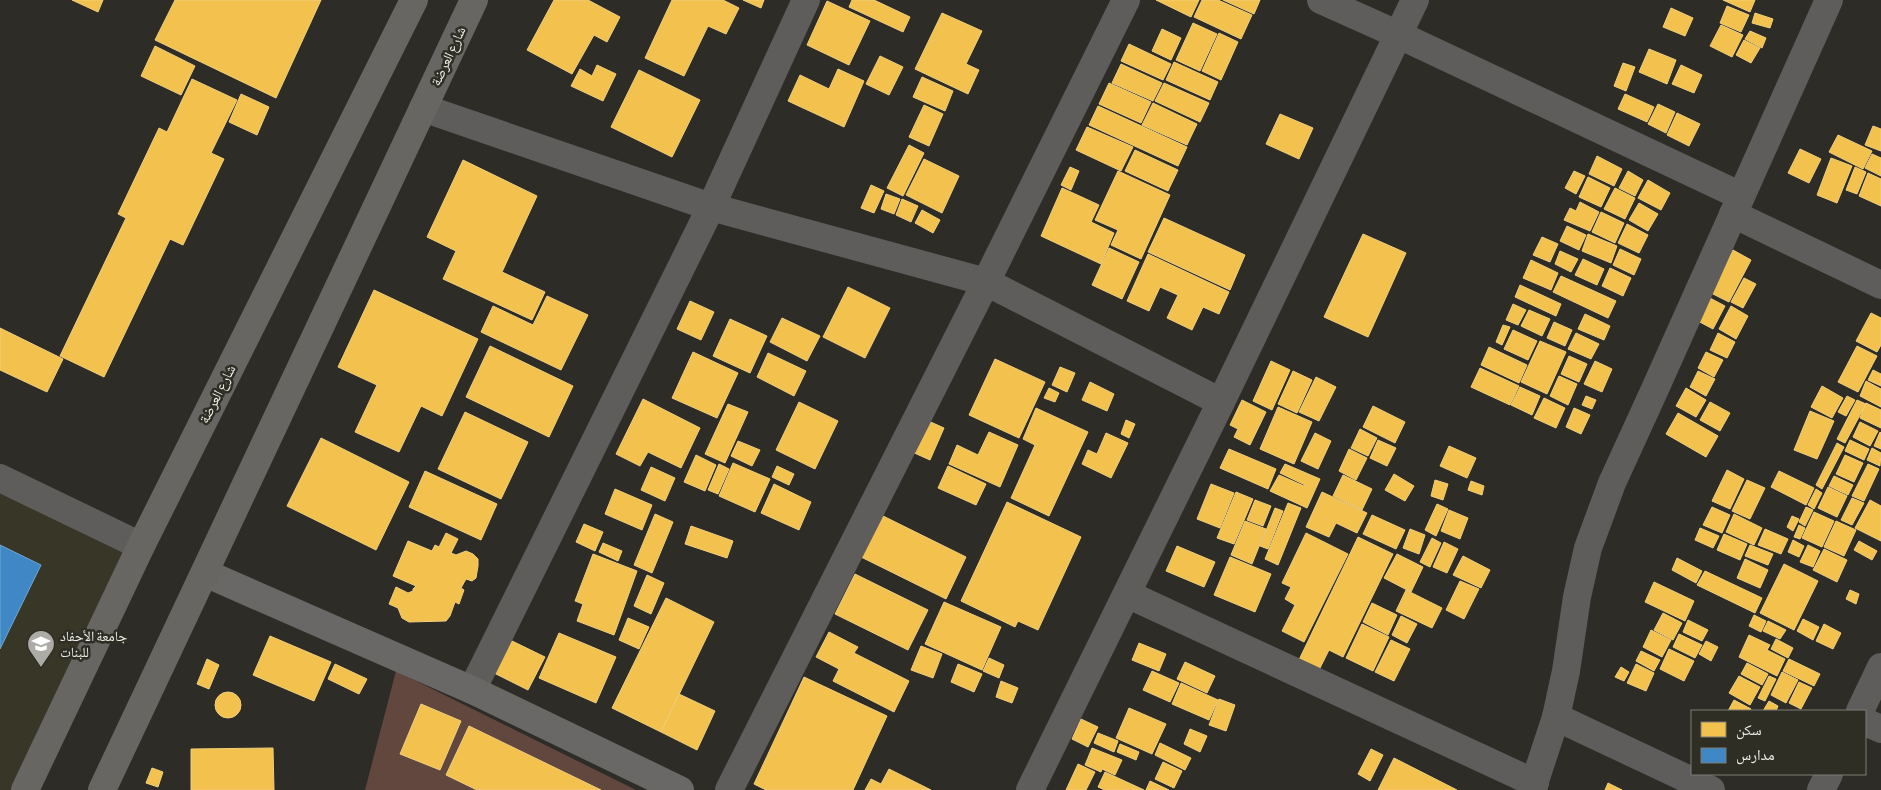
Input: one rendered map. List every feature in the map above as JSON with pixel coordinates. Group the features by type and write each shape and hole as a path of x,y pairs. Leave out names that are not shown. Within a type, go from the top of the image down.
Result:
{"main road":[{"name":"شارع العرضة","path":"25,790 141,546 414,0"},
{"name":"شارع العرضة","path":"102,790 474,0"}],"street":[{"path":"472,690 711,207 806,0"},
{"path":"729,790 986,282 1126,0"},
{"path":"1321,0 1399,34 1737,205 1881,285"},
{"path":"1030,790 1221,402 1415,0"},
{"path":"1127,594 1534,786 1556,717 1588,548 1612,483 1829,0"},
{"path":"422,108 711,207 986,282 1221,402"},
{"path":"0,478 141,546"},
{"path":"205,573 472,690 680,790"},
{"path":"1860,710 1881,667"},
{"path":"1556,717 1711,790"},
{"path":"1866,722 1881,729"},
{"path":"1821,790 1828,775"}],"shaded area":[{"name":"جامعة الأحفاد للبنات","path":"0,479 141,546 25,790 0,790"},
{"path":"396,671 636,790 365,790"}],"building: سكن":[{"path":"72,0 103,0 98,12"},
{"path":"175,0 321,0 276,98 155,40"},
{"path":"554,0 588,0 620,17 607,42 594,35 572,74 527,50"},
{"path":"672,0 723,0 739,8 726,34 708,26 684,76 645,58"},
{"path":"743,0 764,0 761,8"},
{"path":"852,0 874,0 910,17 903,32 849,7"},
{"path":"1156,0 1199,0 1191,17"},
{"path":"1202,0 1218,0 1252,15 1241,39 1194,17"},
{"path":"1223,0 1260,0 1254,14"},
{"path":"1723,0 1755,0 1750,12"},
{"path":"827,1 870,21 849,65 807,45"},
{"path":"1727,6 1749,15 1741,32 1720,23"},
{"path":"1671,8 1693,18 1685,36 1663,27"},
{"path":"942,13 982,31 966,64 979,70 968,94 915,69"},
{"path":"1755,13 1773,19 1770,28 1752,23"},
{"path":"1193,23 1217,34 1200,71 1176,60"},
{"path":"1721,25 1743,35 1732,57 1710,46"},
{"path":"1162,29 1181,38 1171,60 1152,51"},
{"path":"1750,31 1766,38 1762,48 1745,39"},
{"path":"1219,33 1238,42 1221,80 1202,71"},
{"path":"1744,40 1760,48 1751,63 1736,55"},
{"path":"1129,44 1171,64 1163,80 1121,61"},
{"path":"155,46 195,66 181,95 141,76"},
{"path":"1649,49 1676,60 1667,84 1639,72"},
{"path":"880,56 903,67 889,95 866,84"},
{"path":"1174,62 1218,82 1210,100 1166,80"},
{"path":"1623,63 1635,67 1626,91 1614,86"},
{"path":"1121,64 1162,83 1153,101 1112,83"},
{"path":"597,65 616,74 603,101 571,86 580,69 592,76"},
{"path":"1681,65 1702,75 1694,93 1672,84"},
{"path":"838,69 864,81 844,127 788,101 800,75 829,89"},
{"path":"639,70 700,100 672,157 611,127"},
{"path":"922,77 953,91 945,111 913,97"},
{"path":"192,79 237,100 211,153 224,159 183,245 170,239 104,377 60,356 126,218 118,214 159,128 167,132"},
{"path":"1109,83 1151,102 1141,123 1099,104"},
{"path":"1164,83 1209,103 1200,122 1155,101"},
{"path":"241,94 269,107 257,135 229,122"},
{"path":"1625,94 1654,107 1647,122 1618,109"},
{"path":"1153,103 1197,124 1187,145 1142,125"},
{"path":"1658,104 1675,112 1666,133 1648,124"},
{"path":"924,105 943,114 929,146 909,137"},
{"path":"1098,106 1187,147 1178,166 1089,125"},
{"path":"1677,113 1700,124 1689,146 1667,135"},
{"path":"1280,114 1313,128 1299,159 1266,144"},
{"path":"1873,126 1881,129 1881,151 1865,145"},
{"path":"1087,127 1133,147 1121,171 1076,150"},
{"path":"1838,135 1872,151 1863,169 1829,152"},
{"path":"909,145 924,153 903,196 887,188"},
{"path":"1800,149 1821,159 1809,183 1788,173"},
{"path":"1135,150 1178,170 1168,191 1125,171"},
{"path":"1872,154 1881,158 1881,176 1865,168"},
{"path":"1597,156 1622,169 1614,186 1589,174"},
{"path":"1831,158 1852,166 1837,203 1817,195"},
{"path":"924,159 959,176 942,213 906,195"},
{"path":"463,160 537,196 502,272 545,292 532,320 443,279 456,251 427,237"},
{"path":"1070,167 1079,171 1071,190 1061,185"},
{"path":"1855,167 1866,172 1857,194 1846,190"},
{"path":"1118,171 1170,195 1141,259 1111,245 1118,230 1095,220"},
{"path":"1574,171 1585,176 1576,194 1565,188"},
{"path":"1628,171 1643,180 1635,196 1619,188"},
{"path":"1868,173 1881,179 1881,206 1859,196"},
{"path":"1588,177 1610,188 1601,207 1579,197"},
{"path":"1648,180 1670,193 1661,210 1638,198"},
{"path":"871,185 884,191 874,213 861,208"},
{"path":"1062,188 1099,205 1091,222 1114,233 1101,264 1041,236"},
{"path":"1615,188 1635,198 1625,219 1604,209"},
{"path":"886,194 900,199 894,214 881,209"},
{"path":"902,199 918,206 911,222 896,215"},
{"path":"1580,202 1599,212 1590,231 1564,220 1570,208 1576,211"},
{"path":"1639,203 1658,214 1648,231 1629,220"},
{"path":"922,210 940,220 933,233 915,223"},
{"path":"1601,212 1624,223 1615,243 1592,232"},
{"path":"1164,218 1245,255 1230,290 1148,252"},
{"path":"1627,224 1648,235 1639,253 1618,243"},
{"path":"1567,226 1586,235 1579,250 1560,241"},
{"path":"1363,234 1406,253 1368,337 1324,317"},
{"path":"1588,234 1617,246 1611,263 1582,251"},
{"path":"1542,237 1558,244 1550,262 1533,255"},
{"path":"1109,248 1139,262 1122,299 1092,285"},
{"path":"1620,249 1641,259 1634,275 1613,265"},
{"path":"1733,250 1751,260 1729,302 1711,293"},
{"path":"1560,251 1578,259 1571,272 1555,264"},
{"path":"1148,254 1229,292 1219,314 1203,307 1192,330 1167,318 1178,295 1160,287 1149,311 1127,301"},
{"path":"1583,259 1604,269 1597,285 1575,275"},
{"path":"1531,260 1558,273 1551,290 1523,278"},
{"path":"1610,268 1631,278 1623,296 1602,286"},
{"path":"1561,276 1616,301 1608,318 1553,292"},
{"path":"1744,278 1756,284 1743,308 1731,302"},
{"path":"1520,285 1561,304 1556,316 1515,297"},
{"path":"848,287 890,308 865,358 823,337"},
{"path":"374,290 478,339 442,416 421,406 399,452 355,432 377,385 338,367"},
{"path":"547,296 588,315 561,370 481,332 493,306 533,325"},
{"path":"1708,297 1725,306 1713,329 1696,320"},
{"path":"690,301 714,312 701,340 677,329"},
{"path":"1513,304 1526,310 1518,325 1506,320"},
{"path":"1731,306 1748,316 1736,339 1719,329"},
{"path":"1529,310 1550,319 1542,336 1521,326"},
{"path":"1871,313 1881,318 1881,345 1877,352 1856,341"},
{"path":"1585,314 1610,326 1604,340 1578,329"},
{"path":"782,318 820,336 807,361 770,342"},
{"path":"730,319 767,336 750,373 713,356"},
{"path":"1554,322 1572,330 1565,346 1547,338"},
{"path":"1503,325 1510,327 1502,345 1496,342"},
{"path":"0,328 63,359 47,392 0,370"},
{"path":"1513,330 1537,341 1528,360 1504,349"},
{"path":"1576,333 1599,344 1591,359 1568,349"},
{"path":"1718,333 1735,342 1727,358 1710,350"},
{"path":"1540,341 1566,352 1547,394 1521,382"},
{"path":"490,346 573,386 549,437 466,397"},
{"path":"1857,346 1877,356 1858,392 1838,382"},
{"path":"1489,347 1527,365 1519,383 1481,365"},
{"path":"693,352 738,373 717,418 672,398"},
{"path":"1706,352 1723,360 1714,377 1698,368"},
{"path":"768,353 806,371 794,396 757,377"},
{"path":"1569,356 1587,364 1579,382 1561,374"},
{"path":"995,359 1045,382 1019,438 969,415"},
{"path":"1271,361 1290,370 1272,410 1253,401"},
{"path":"1595,361 1612,369 1602,392 1584,384"},
{"path":"1060,367 1075,373 1067,392 1052,385"},
{"path":"1480,368 1519,386 1510,405 1471,387"},
{"path":"1873,370 1881,374 1881,386 1868,380"},
{"path":"1293,371 1312,380 1297,413 1278,404"},
{"path":"1698,371 1715,379 1706,396 1690,387"},
{"path":"1559,376 1577,384 1568,405 1550,396"},
{"path":"1316,377 1336,387 1319,421 1299,412"},
{"path":"1866,381 1881,389 1881,407 1860,396"},
{"path":"1090,382 1114,394 1107,411 1082,400"},
{"path":"1822,386 1843,398 1832,418 1811,407"},
{"path":"1520,387 1540,396 1532,415 1511,405"},
{"path":"1049,388 1059,393 1055,402 1044,398"},
{"path":"1686,388 1706,400 1696,417 1676,406"},
{"path":"1586,396 1596,400 1592,409 1582,405"},
{"path":"1847,396 1855,400 1846,416 1838,412"},
{"path":"1544,398 1565,408 1556,428 1534,418"},
{"path":"643,399 700,428 681,468 648,452 640,466 616,454"},
{"path":"1242,400 1266,412 1250,445 1234,437 1238,429 1230,425"},
{"path":"1857,400 1866,404 1845,443 1837,439"},
{"path":"799,402 838,421 815,469 776,450"},
{"path":"1710,402 1730,413 1720,431 1700,420"},
{"path":"1866,403 1881,410 1881,428 1860,418"},
{"path":"728,404 748,412 725,463 705,454"},
{"path":"1373,406 1405,422 1395,443 1363,427"},
{"path":"1278,407 1312,422 1294,464 1260,449"},
{"path":"1036,408 1088,432 1049,516 1011,498 1035,445 1023,439"},
{"path":"1574,408 1590,415 1581,434 1566,427"},
{"path":"1810,411 1834,421 1817,459 1794,450"},
{"path":"465,412 528,442 501,499 438,469"},
{"path":"1678,413 1718,436 1706,457 1666,434"},
{"path":"924,419 944,428 930,460 910,451"},
{"path":"1126,420 1135,424 1129,438 1121,434"},
{"path":"1860,422 1878,431 1870,446 1853,437"},
{"path":"1360,429 1377,438 1368,456 1351,448"},
{"path":"989,432 1018,445 1000,487 949,464 957,445 978,455"},
{"path":"1106,433 1128,443 1111,478 1082,464 1088,450 1097,454"},
{"path":"1315,433 1331,441 1318,469 1301,461"},
{"path":"1881,433 1881,449 1874,446"},
{"path":"321,438 409,482 376,550 287,506"},
{"path":"1378,440 1396,448 1387,466 1370,458"},
{"path":"1850,440 1869,449 1864,460 1845,451"},
{"path":"738,441 760,450 752,466 731,456"},
{"path":"1837,443 1844,447 1822,489 1816,485"},
{"path":"1449,446 1476,458 1467,478 1440,466"},
{"path":"1872,448 1881,453 1880,466 1867,460"},
{"path":"1229,449 1276,469 1268,489 1220,468"},
{"path":"1349,449 1367,458 1356,480 1339,471"},
{"path":"696,455 716,465 705,491 684,482"},
{"path":"1845,455 1863,463 1854,482 1836,474"},
{"path":"733,463 770,479 755,512 719,496"},
{"path":"719,464 729,469 718,494 708,490"},
{"path":"1285,464 1320,479 1307,508 1270,491 1279,475 1305,485 1280,473"},
{"path":"1868,464 1879,469 1864,501 1852,496"},
{"path":"777,466 794,474 789,485 772,477"},
{"path":"948,466 986,484 976,505 938,488"},
{"path":"651,467 675,478 665,501 641,490"},
{"path":"1727,470 1744,479 1730,509 1712,501"},
{"path":"425,471 497,504 481,540 409,507"},
{"path":"1779,471 1814,488 1806,505 1771,487"},
{"path":"1394,474 1414,486 1405,501 1385,490"},
{"path":"1343,475 1372,489 1362,510 1333,496"},
{"path":"1834,476 1853,485 1848,495 1829,486"},
{"path":"1435,480 1448,484 1443,500 1431,496"},
{"path":"1747,480 1765,488 1750,519 1732,511"},
{"path":"1471,481 1484,486 1482,495 1468,490"},
{"path":"774,484 811,502 799,530 761,513"},
{"path":"1211,484 1234,493 1220,528 1197,519"},
{"path":"1828,487 1847,496 1837,517 1818,508"},
{"path":"615,489 652,505 642,530 605,514"},
{"path":"1816,489 1822,493 1814,509 1808,505"},
{"path":"1236,492 1253,499 1234,544 1217,538"},
{"path":"1322,492 1367,513 1357,533 1336,523 1329,537 1306,527"},
{"path":"1852,498 1864,503 1852,525 1841,520"},
{"path":"1255,500 1271,506 1263,526 1247,520"},
{"path":"1870,500 1881,506 1881,541 1855,528"},
{"path":"1007,502 1081,537 1038,630 1018,621 1015,627 961,601"},
{"path":"1288,503 1301,508 1278,565 1265,559"},
{"path":"1437,504 1448,509 1436,536 1425,530"},
{"path":"1712,507 1730,515 1722,533 1703,525"},
{"path":"1806,507 1813,510 1805,526 1799,522"},
{"path":"1275,508 1283,511 1268,549 1260,546"},
{"path":"1449,510 1468,518 1460,539 1441,531"},
{"path":"873,511 966,557 946,599 853,553"},
{"path":"1814,512 1834,521 1822,547 1802,538"},
{"path":"655,514 673,522 652,573 634,565"},
{"path":"1734,514 1762,528 1754,545 1726,532"},
{"path":"1372,515 1405,530 1396,549 1363,534"},
{"path":"1792,516 1799,519 1793,531 1787,527"},
{"path":"1245,521 1266,529 1252,564 1231,555"},
{"path":"1836,521 1856,530 1844,556 1824,547"},
{"path":"584,524 603,532 595,551 576,542"},
{"path":"1799,525 1805,528 1800,539 1794,537"},
{"path":"691,526 733,541 727,558 685,544"},
{"path":"1700,528 1719,536 1713,548 1695,540"},
{"path":"1410,529 1425,535 1419,554 1403,548"},
{"path":"1765,529 1788,539 1781,554 1758,545"},
{"path":"446,533 458,539 451,553 456,555 466,551 478,559 476,578 472,581 466,579 461,588 464,590 459,604 455,602 446,621 409,622 402,618 398,608 389,604 396,587 408,593 413,591 416,586 393,576 408,541 432,551 435,545 439,547"},
{"path":"1306,533 1348,554 1304,642 1282,631 1295,605 1285,599 1291,587 1282,583"},
{"path":"1724,534 1747,544 1740,560 1717,550"},
{"path":"1358,537 1393,554 1343,657 1329,650 1317,674 1297,664"},
{"path":"1432,538 1441,543 1430,567 1420,562"},
{"path":"1793,540 1804,546 1799,557 1788,552"},
{"path":"1859,541 1877,551 1872,560 1854,550"},
{"path":"1444,542 1458,549 1447,573 1433,567"},
{"path":"603,543 622,551 618,561 599,552"},
{"path":"1750,545 1773,554 1768,565 1745,556"},
{"path":"1808,545 1820,551 1813,567 1800,562"},
{"path":"1177,546 1215,562 1204,587 1166,571"},
{"path":"1824,549 1847,560 1837,582 1813,570"},
{"path":"593,554 637,571 614,635 577,621 583,604 575,601"},
{"path":"1397,554 1423,567 1411,592 1384,578"},
{"path":"1463,556 1490,570 1481,588 1453,575"},
{"path":"1230,557 1271,574 1255,612 1214,595"},
{"path":"1677,558 1702,571 1696,583 1672,570"},
{"path":"1745,559 1768,570 1760,588 1737,578"},
{"path":"1784,564 1818,581 1794,630 1760,613"},
{"path":"1705,571 1762,598 1755,613 1697,585"},
{"path":"855,574 928,610 908,650 835,614"},
{"path":"647,575 664,583 651,614 634,606"},
{"path":"1460,581 1479,589 1464,619 1446,610"},
{"path":"1654,582 1694,601 1685,621 1645,602"},
{"path":"1406,590 1442,608 1432,628 1396,611"},
{"path":"1850,590 1859,594 1856,604 1846,599"},
{"path":"666,598 714,622 661,732 612,708"},
{"path":"944,602 1001,627 982,670 925,644"},
{"path":"1372,603 1397,615 1388,635 1363,622"},
{"path":"1663,613 1682,623 1673,640 1654,630"},
{"path":"1754,615 1766,621 1761,632 1749,626"},
{"path":"1401,616 1417,624 1407,643 1392,635"},
{"path":"628,618 649,627 639,649 619,640"},
{"path":"1803,619 1819,627 1813,640 1797,631"},
{"path":"1688,620 1708,630 1702,641 1683,632"},
{"path":"1768,621 1786,630 1780,639 1763,631"},
{"path":"1362,624 1389,637 1373,671 1346,658"},
{"path":"1824,624 1841,633 1833,649 1816,641"},
{"path":"1651,630 1671,640 1662,657 1643,647"},
{"path":"829,632 858,647 854,653 909,681 894,712 833,681 839,669 816,657"},
{"path":"559,633 616,657 596,703 539,678"},
{"path":"1679,634 1702,645 1695,658 1673,647"},
{"path":"1749,635 1770,645 1767,650 1785,659 1777,676 1739,657"},
{"path":"270,636 331,662 314,701 253,675"},
{"path":"1776,639 1793,648 1788,658 1771,649"},
{"path":"510,640 545,657 528,690 494,673"},
{"path":"1391,640 1410,649 1394,681 1375,672"},
{"path":"1706,641 1718,647 1711,661 1699,654"},
{"path":"1139,643 1166,654 1159,671 1132,660"},
{"path":"921,646 942,654 933,678 911,670"},
{"path":"1669,649 1694,661 1684,681 1660,669"},
{"path":"1641,651 1660,660 1654,671 1636,661"},
{"path":"989,658 1004,665 999,678 983,671"},
{"path":"207,659 219,665 209,689 197,684"},
{"path":"1789,659 1820,674 1814,686 1783,671"},
{"path":"1185,662 1215,676 1207,693 1177,679"},
{"path":"1747,663 1768,674 1762,685 1741,674"},
{"path":"335,664 367,679 359,694 328,679"},
{"path":"958,664 982,674 974,692 951,682"},
{"path":"1636,664 1654,673 1646,691 1627,683"},
{"path":"1621,667 1629,672 1624,681 1615,677"},
{"path":"1152,671 1179,683 1170,702 1143,690"},
{"path":"1782,672 1798,680 1786,703 1771,695"},
{"path":"1739,676 1760,687 1750,705 1729,693"},
{"path":"1769,676 1776,679 1765,701 1758,698"},
{"path":"804,677 887,716 853,790 766,790 754,784"},
{"path":"1001,681 1018,688 1012,703 996,697"},
{"path":"1799,682 1812,688 1801,709 1789,703"},
{"path":"1181,683 1218,700 1209,720 1172,704"},
{"path":"228,692 237,696 241,705 237,714 228,718 219,714 215,705 219,696"},
{"path":"679,694 715,711 697,750 661,732"},
{"path":"1219,699 1235,705 1226,731 1209,725"},
{"path":"1734,700 1751,709 1750,710 1729,710"},
{"path":"1769,701 1778,706 1776,710 1764,710"},
{"path":"421,704 461,721 440,770 400,754"},
{"path":"1129,708 1166,724 1152,754 1116,738"},
{"path":"1081,719 1098,727 1088,747 1072,739"},
{"path":"469,726 601,790 477,790 446,775"},
{"path":"1190,729 1207,736 1200,752 1184,744"},
{"path":"1098,733 1118,741 1114,752 1094,743"},
{"path":"1160,743 1191,758 1185,770 1155,755"},
{"path":"1120,744 1139,752 1136,760 1117,752"},
{"path":"273,748 274,790 191,790 191,749"},
{"path":"1092,748 1122,760 1115,775 1102,769 1101,772 1085,765"},
{"path":"1371,749 1383,755 1370,781 1358,774"},
{"path":"1394,758 1457,790 1378,790"},
{"path":"1163,762 1182,771 1174,788 1155,779"},
{"path":"1078,764 1095,772 1086,790 1066,790"},
{"path":"152,768 163,772 158,787 146,783"},
{"path":"889,769 931,790 865,790 871,779 881,784"},
{"path":"1105,772 1144,790 1105,790 1098,787"},
{"path":"1150,781 1169,790 1146,790"},
{"path":"1608,783 1622,790 1605,790"}],"building: مدارس":[{"path":"0,545 41,565 0,649"}],"place":[{"name":"جامعة الأحفاد للبنات","path":"41,668"}]}
